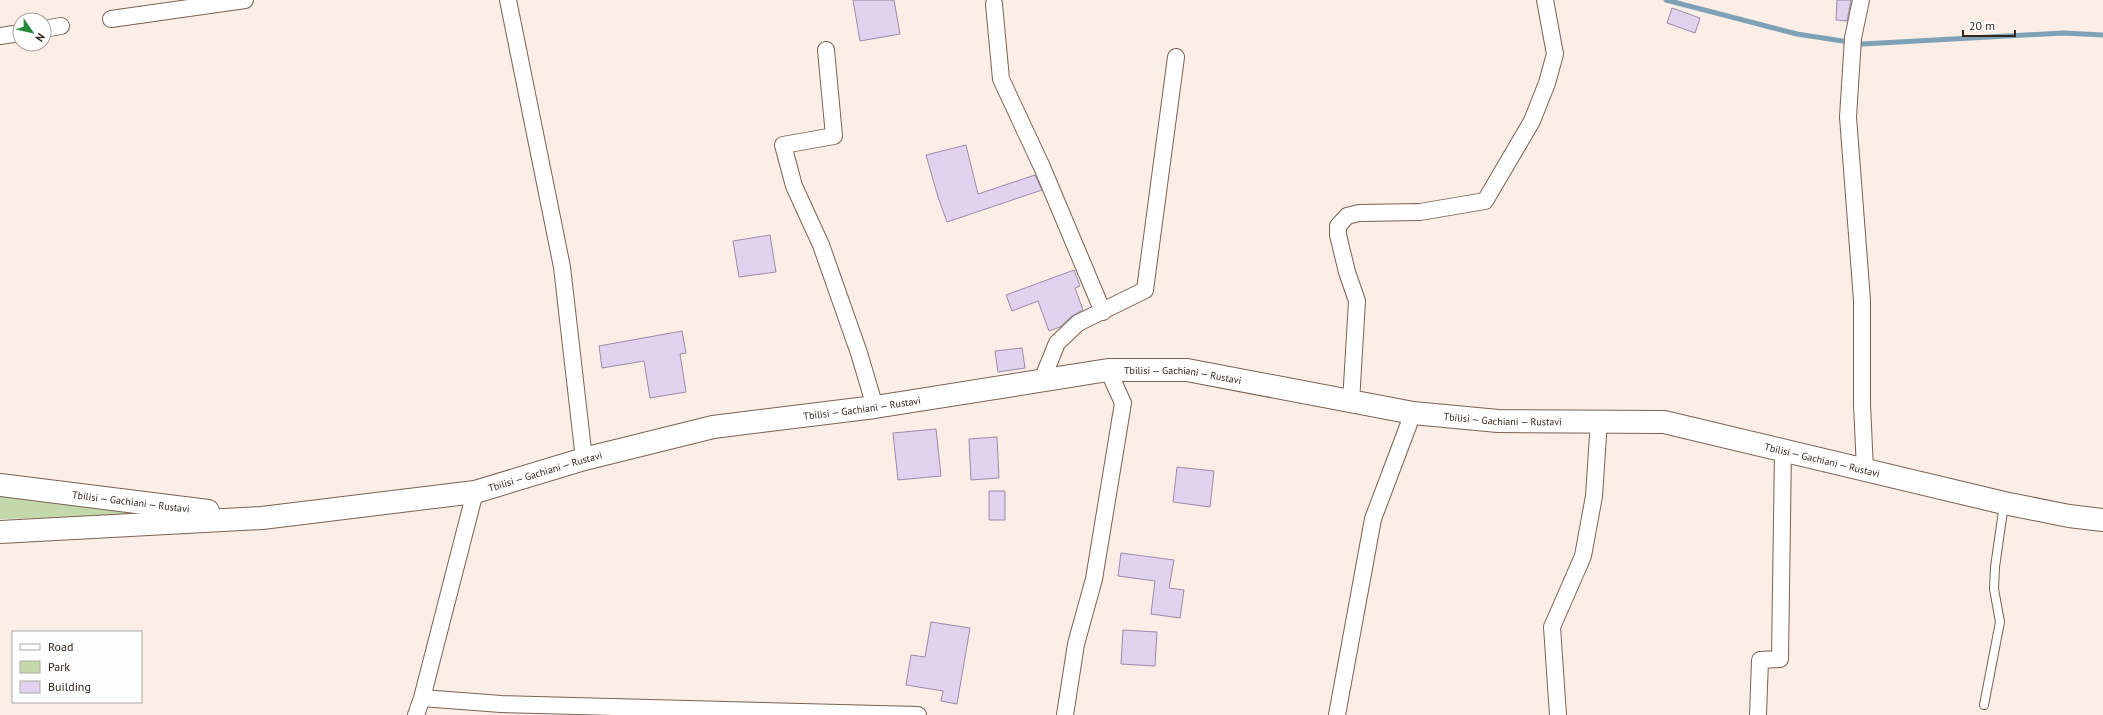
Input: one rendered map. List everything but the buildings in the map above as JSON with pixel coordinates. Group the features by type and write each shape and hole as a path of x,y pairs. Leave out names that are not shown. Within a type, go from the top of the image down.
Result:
{"main road":[{"name":"Tbilisi — Gachiani — Rustavi","path":"0,532 262,518 475,492 584,459 713,427 875,407 1108,370 1187,370 1413,413 1498,421 1599,420 1664,422 1783,449 2004,503 2068,516 2103,520"},
{"name":"Tbilisi — Gachiani — Rustavi","path":"0,485 262,518"}],"street":[{"path":"112,19 245,0"},
{"path":"508,0 562,267 584,459"},
{"path":"1351,402 1357,301 1347,272 1338,235 1338,226 1347,216 1359,212 1420,212 1486,201 1532,121 1555,54 1545,0"},
{"path":"1861,0 1853,38 1848,117 1862,300 1862,404 1864,470"},
{"path":"994,4 1001,79 1042,167 1103,312"},
{"path":"52,28 61,26"},
{"path":"0,36 12,34"},
{"path":"826,50 834,136 783,145 794,186 821,245 857,346 875,407"},
{"path":"1042,380 1057,343 1078,324 1145,290 1176,57"},
{"path":"1065,715 1076,644 1094,579 1123,403 1108,370"},
{"path":"1337,715 1373,519 1413,413"},
{"path":"1558,715 1552,627 1583,556 1594,496 1599,420"},
{"path":"1758,715 1760,660 1780,659 1783,449"},
{"path":"416,715 422,698 475,492"},
{"path":"422,698 501,704 918,715"}],"lane":[{"path":"1984,705 2000,622 1994,589 2004,503"}],"green space":[{"path":"0,494 178,514 0,519"}],"waterway":[{"path":"1666,0 1797,34 1862,44 2063,33 2103,35"}]}
